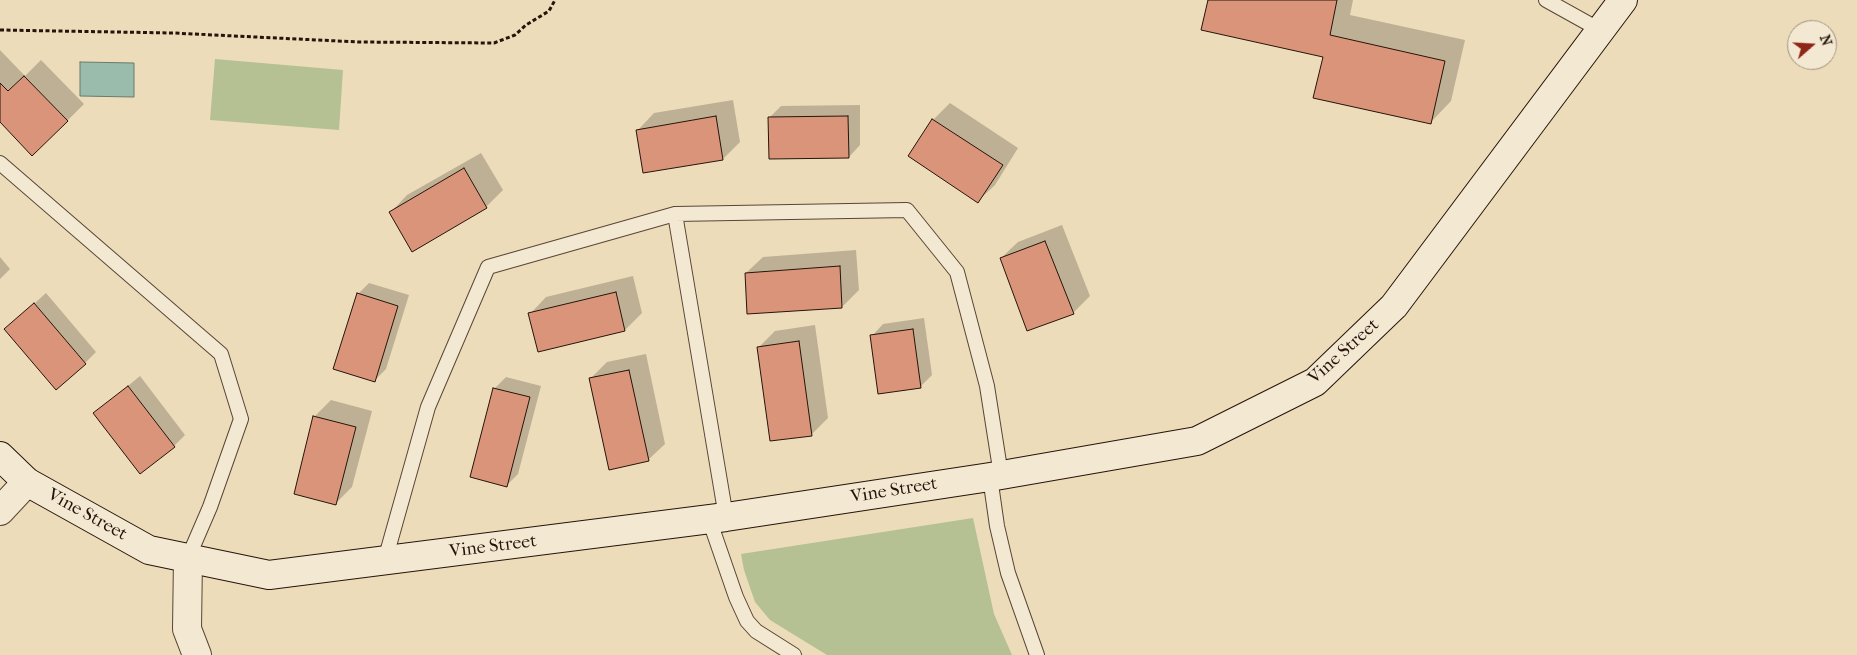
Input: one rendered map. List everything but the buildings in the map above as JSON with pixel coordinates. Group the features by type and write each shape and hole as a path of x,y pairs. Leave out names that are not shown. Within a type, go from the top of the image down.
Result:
{"main road":[{"name":"Vine Street","path":"0,456 27,482 149,550 269,575 718,518 995,476 1197,441 1315,382 1394,306 1623,0"},
{"path":"0,511 27,482"},
{"path":"188,558 187,629 197,655"}],"lane":[{"path":"1546,0 1600,30"},
{"path":"0,164 221,354 241,420 210,507 188,558"},
{"path":"385,560 428,407 488,267 675,214 907,210 958,272 988,386 995,476 996,526 1008,573 1037,655"},
{"path":"675,214 718,518 736,597 747,620 756,631 794,655"}],"path":[{"path":"0,30 173,34 359,42 494,43 515,35 526,25 549,11 555,0"}],"shaded area":[{"path":"215,59 343,70 339,130 210,120"},
{"path":"80,62 134,63 134,97 80,96"},
{"path":"973,518 994,614 1012,655 827,655 770,620 755,602 744,570 741,554"}]}
